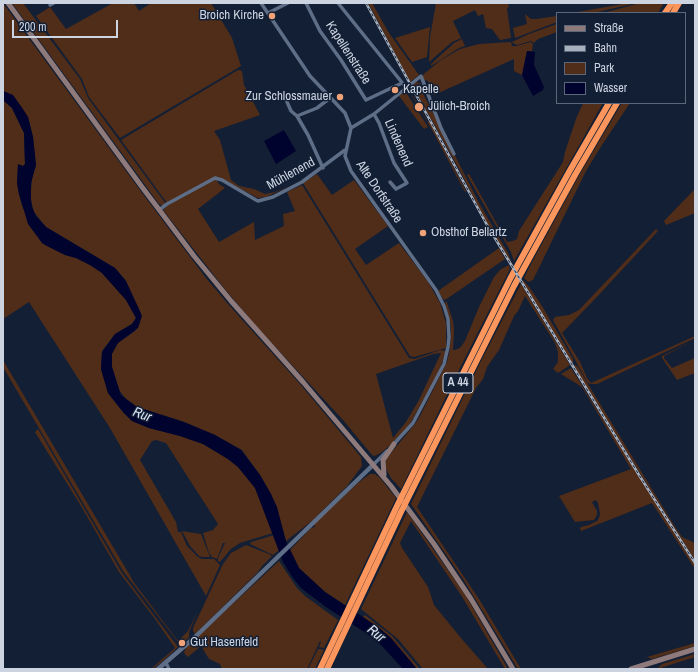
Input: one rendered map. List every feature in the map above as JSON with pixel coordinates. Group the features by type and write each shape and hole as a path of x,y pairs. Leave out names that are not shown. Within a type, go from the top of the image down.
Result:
{"highway":[{"path":"666,12 672,3"},
{"path":"674,12 679,3"},
{"name":"A 44","path":"320,669 327,665 397,506 510,279 608,104"},
{"name":"A 44","path":"363,585 524,267 616,104"}],"main road":[{"path":"8,3 194,256 231,302 384,476 434,544 471,599 513,669"},
{"path":"384,476 384,460 394,444"},
{"path":"631,669 695,649"}],"street":[{"path":"50,6 54,3"},
{"path":"261,3 310,76 345,113 351,128 374,114 421,76 441,128 454,154"},
{"path":"268,13 288,3"},
{"name":"Kapellenstraße","path":"306,3 320,31 341,60 366,100 402,83"},
{"path":"338,3 406,89"},
{"path":"284,95 291,111 297,116 308,135 323,168"},
{"path":"297,116 317,108 330,98"},
{"name":"Lindenend","path":"374,114 379,123 394,163 407,183 396,189 390,182"},
{"name":"Alte Dorfstraße","path":"351,128 345,150 346,159 351,171 436,290 444,306 448,319 449,337 447,355 440,373 416,418 408,429 374,464"},
{"name":"Mühlenend","path":"159,210 167,204 215,178 222,180 258,201 273,197 302,182 323,168 345,150"},
{"path":"159,668 185,647 374,464"},
{"path":"166,663 169,669"},
{"path":"647,663 650,669"}],"green space":[{"path":"3,3 206,278 300,384 361,457 362,466 347,486 313,520 286,541 271,494 260,475 242,450 215,435 184,422 137,407 126,399 119,390 112,367 112,351 118,343 135,331 140,323 126,281 115,268 46,227 34,212 31,200 31,190 32,178 36,165 33,137 28,117 8,93 3,91"},
{"path":"12,3 23,3 80,79 88,98 166,204 163,206 159,204"},
{"path":"113,3 134,3 139,11 151,3 211,3 232,38 241,66 120,138 89,97 82,79 36,16 50,7 66,29"},
{"path":"368,3 372,3 389,33 419,75 410,82"},
{"path":"436,3 508,3 509,7 507,8 511,38 500,40 492,29 486,28 483,14 478,16 475,10 453,21 461,38 452,42 429,62 430,37"},
{"path":"628,3 636,3 598,12 578,12"},
{"path":"640,3 664,3 659,12 607,12"},
{"path":"525,14 531,19 556,16 556,22 515,38 513,28 527,24"},
{"path":"556,24 556,32 538,39 534,43 531,41 517,45 512,42"},
{"path":"430,27 427,57 412,62 395,38"},
{"path":"462,39 465,46 459,48 431,66 431,64 454,43"},
{"path":"511,42 512,46 531,42 533,44 532,51 527,51 522,75 514,71 514,59 434,95 427,80 424,81 422,76 425,73 441,60 460,49 479,44"},
{"path":"238,70 242,71 244,85 260,115 214,131 220,140 231,180 239,186 254,189 265,194 290,186 266,197 258,198 218,177 167,203 121,140"},
{"path":"416,82 421,84 419,86 479,203 508,253 512,264 486,222 459,169 412,85"},
{"path":"405,91 428,127 424,129 399,96"},
{"path":"412,96 428,122 430,122 466,191 465,192 431,128"},
{"path":"3,100 12,108 24,133 25,165 18,165 17,183 22,206 42,243 65,255 76,258 90,265 102,273 126,300 136,318 132,324 115,334 102,351 101,369 108,393 132,421 149,428 203,444 238,467 255,488 273,533 240,543 231,549 220,562 218,561 218,558 225,543 223,543 217,559 212,557 209,553 203,533 213,530 218,524 166,443 156,440 152,441 140,460 176,522 178,532 181,532 187,546 198,557 202,559 214,559 220,565 206,596 110,428 29,302 3,319"},
{"path":"583,104 602,104 514,261 511,252 467,175 469,174 507,242 517,239 519,231 563,162 576,119"},
{"path":"621,104 629,104 586,171 533,280 528,282 524,278 581,172"},
{"path":"317,174 332,195 354,180 388,226 355,249 366,265 399,243 428,282 440,303 446,323 446,348 414,357 410,356 303,183"},
{"path":"216,179 219,184 225,188 198,209 219,242 254,222 255,240 284,226 283,214 295,211 287,192 302,185 409,358 415,359 440,350 446,351 439,371 411,422 387,448 379,454 374,456 372,455 343,420 257,327 224,288 163,210 168,205","holes":["441,353 419,400 406,422 393,438 376,374 433,354"]},
{"path":"694,190 695,213 666,225 664,221"},
{"path":"656,229 658,231 562,333 591,383 695,336 695,338 597,384 588,383 553,320 555,317 569,315 579,310"},
{"path":"499,248 505,259 445,300 443,299 438,291"},
{"path":"509,265 510,269 401,489 391,478 386,469 385,463 386,459 420,416 447,362 450,349 451,329 445,303 447,301 453,321 453,350 455,350 460,348 465,341 479,307 494,277 501,269"},
{"path":"523,280 542,306 573,359 573,363 522,282"},
{"path":"521,284 570,365 558,373 553,369 558,362 558,352 555,343 525,296 514,316 499,350 487,367 483,379 476,388 417,507 479,599 521,669 518,669 463,579 411,504 481,361"},
{"path":"695,340 664,356 672,368 695,358 695,373 677,380 662,356"},
{"path":"3,360 132,580 178,641 188,631 198,611 189,632 189,637 182,644 178,642 123,571 3,367"},
{"path":"575,365 578,367 675,527 682,537 695,543 695,560 573,366"},
{"path":"571,368 695,565 695,569 652,503 581,531 581,527 597,521 599,518 600,514 596,500 592,502 597,511 597,515 594,520 575,522 559,496 631,469 582,387 561,374"},
{"path":"38,429 122,573 178,647 153,669 151,669 175,648 119,572 81,506 35,432"},
{"path":"370,474 375,474 380,478 396,498 345,605 325,592 299,568 290,550 311,528 315,527 314,524 359,482"},
{"path":"407,512 466,596 508,669 505,669 461,595 411,521 400,543 402,548 428,587 434,605 488,669 423,669 398,639 361,609"},
{"path":"182,531 201,534 210,557 199,556 190,546"},
{"path":"274,535 279,550 273,555 250,544 251,542"},
{"path":"246,545 272,556 258,572 195,634 193,628 223,564 231,553"},
{"path":"279,561 297,588 305,596 338,620 324,648 319,647 320,641 307,669 222,669 220,664 209,659 201,646 188,657 184,653 186,647"},
{"path":"365,615 392,636 420,669 417,669 391,638 363,617"},
{"path":"695,643 695,646 652,659 647,657"},
{"path":"318,649 324,650 315,669 308,669"},
{"path":"695,654 695,657 657,669 662,664"}],"water":[{"path":"527,51 535,52 534,65 544,87 543,90 533,96 522,75"},
{"name":"Rur","path":"3,91 13,95 28,117 33,137 36,165 31,183 31,200 36,216 46,227 115,268 126,281 142,316 138,328 118,343 112,354 112,367 121,395 137,407 184,422 215,435 241,450 260,475 271,494 277,507 286,541 299,568 325,592 378,627 391,638 417,669 403,669 382,646 366,633 326,607 301,588 283,562 255,488 238,467 203,444 149,428 132,421 108,393 101,369 102,352 115,334 132,324 136,318 126,300 102,273 76,258 65,255 42,243 28,224 17,183 18,164 23,166 25,164 24,133 12,108 3,100"},
{"path":"284,130 296,151 276,164 264,141"}],"railway":[{"path":"366,3 487,225 639,475 695,563"}],"place":[{"name":"Broich Kirche","path":"272,16"},
{"name":"Kapelle","path":"395,90"},
{"name":"Zur Schlossmauer","path":"340,97"},
{"name":"Jülich-Broich","path":"419,107"},
{"name":"Obsthof Bellartz","path":"423,233"},
{"name":"Gut Hasenfeld","path":"182,643"}]}
